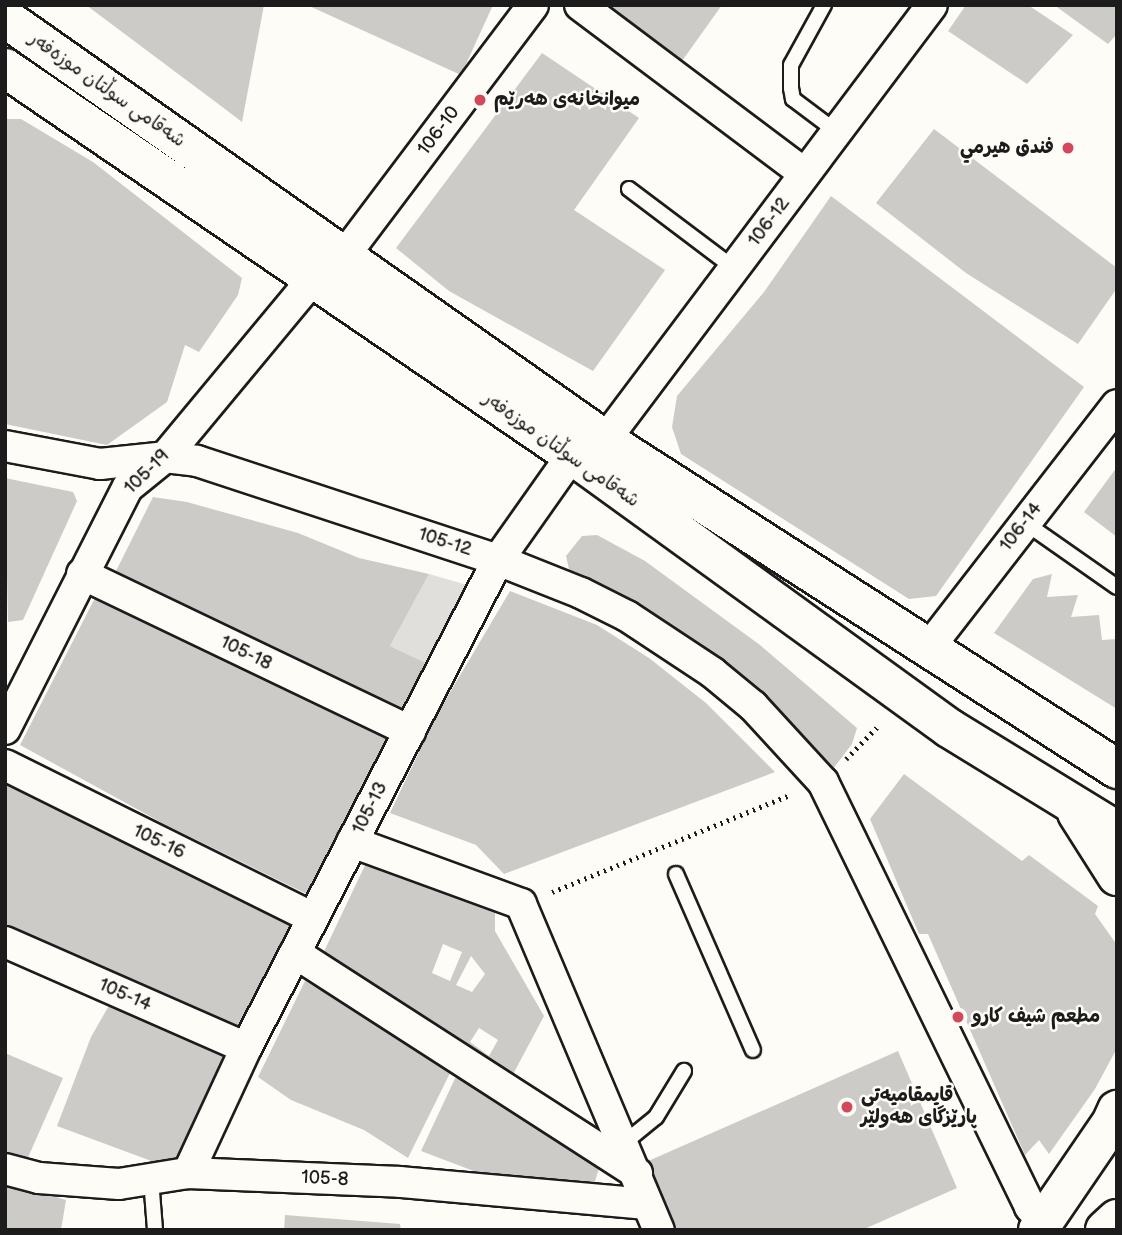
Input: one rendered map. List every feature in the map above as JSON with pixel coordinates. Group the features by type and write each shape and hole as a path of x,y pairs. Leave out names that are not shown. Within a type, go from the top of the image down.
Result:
{"main road":[{"name":"شەقامی سوڵتان موزەفەر","path":"5,18 344,256 907,697 1117,831"},
{"name":"شەقامی سوڵتان موزەفەر","path":"5,68 312,280 927,650 1117,769"},
{"path":"1064,798 1117,876"},
{"path":"1041,1226 1115,1114"},
{"path":"1096,1230 1117,1200"},
{"path":"1105,1230 1117,1219"}],"street":[{"name":"106-10","path":"344,256 533,5"},
{"path":"580,5 806,174"},
{"name":"106-12","path":"588,447 734,268 932,5"},
{"name":"105-19","path":"5,729 15,685 82,574 128,487 165,457 312,280"},
{"name":"106-14","path":"927,650 1117,405"},
{"name":"105-12","path":"5,446 100,464 165,457 197,460 498,560 581,593 671,643 753,706 823,782 1041,1226"},
{"name":"105-13","path":"188,1173 246,1048 498,560 588,447"},
{"name":"105-18","path":"82,574 410,731"},
{"name":"105-16","path":"5,765 313,918"},
{"path":"352,842 522,904 637,1173 653,1217"},
{"name":"105-14","path":"5,942 246,1048"},
{"path":"295,953 637,1173"},
{"name":"105-8","path":"5,1168 39,1178 119,1184 188,1173 400,1182 653,1217"}],"lane":[{"path":"824,5 791,65 791,88 793,99 837,132"},
{"path":"628,189 734,268"},
{"path":"1024,522 1117,587"},
{"path":"676,874 753,1050"},
{"path":"624,1143 656,1117 684,1071"},
{"path":"151,1179 155,1230"}],"path":[{"path":"522,904 823,782 907,697"}],"shaded area":[{"path":"429,574 474,587 430,665 390,646"}],"building":[{"path":"86,5 264,5 242,122 225,109"},
{"path":"307,5 493,5 461,75"},
{"path":"604,5 722,5 682,61"},
{"path":"966,5 1028,5 1073,35 1027,84 948,31"},
{"path":"1054,5 1117,5 1117,34 1108,44"},
{"path":"542,53 639,118 574,210 665,270 593,371 449,291 396,248"},
{"path":"5,119 21,119 93,162 242,278 238,295 199,352 185,345 167,402 107,445 5,424"},
{"path":"934,129 1117,268 1117,288 1078,344 966,273 876,203"},
{"path":"831,196 1084,387 936,596 909,599 681,454 672,427 677,396 764,292"},
{"path":"1117,467 1117,537 1084,512"},
{"path":"5,478 73,492 77,501 23,620 8,622"},
{"path":"153,497 187,502 298,533 359,558 429,574 390,646 430,665 412,713 115,573"},
{"path":"597,535 645,561 760,645 857,728 852,744 823,782 773,702 718,658 571,578 566,556 582,536"},
{"path":"1052,574 1047,597 1078,595 1071,617 1099,615 1102,640 1117,639 1117,709 994,633 1033,579"},
{"path":"99,590 397,733 317,899 166,825 20,745"},
{"path":"510,591 597,625 649,658 706,703 775,772 504,874 476,845 390,813 436,716"},
{"path":"10,774 301,920 241,1035 88,967 5,925 5,782"},
{"path":"904,774 1022,861 1029,855 1098,906 1095,914 1117,945 1117,1048 1095,1089 1049,1154 1039,1140 1025,1155 928,934 919,934 870,819"},
{"path":"367,861 452,890 495,911 495,931 544,1016 510,1080 319,962","holes":["443,944 462,952 450,981 432,973","471,956 485,974 472,992 456,985","479,1028 498,1040 489,1056 470,1042"]},
{"path":"305,981 453,1067 408,1158 364,1130 291,1100 258,1077"},
{"path":"111,1002 227,1053 212,1095 173,1169 57,1126 91,1037"},
{"name":"قایمقامیەتی پارێزگای ھەولێر","path":"898,1051 957,1188 862,1230 676,1230 646,1162"},
{"path":"5,1053 63,1078 26,1162 5,1154"},
{"path":"458,1072 602,1159 585,1213 421,1151"},
{"path":"5,1182 66,1200 61,1230 5,1230"},
{"path":"285,1215 400,1224 401,1230 284,1230"}],"place":[{"name":"میوانخانەی هەرێم","path":"480,100"},
{"name":"فندق هيرمي","path":"1068,148"},
{"name":"مطعم شيف كارو","path":"958,1017"},
{"name":"قایمقامیەتی پارێزگای ھەولێر","path":"847,1107"}]}
